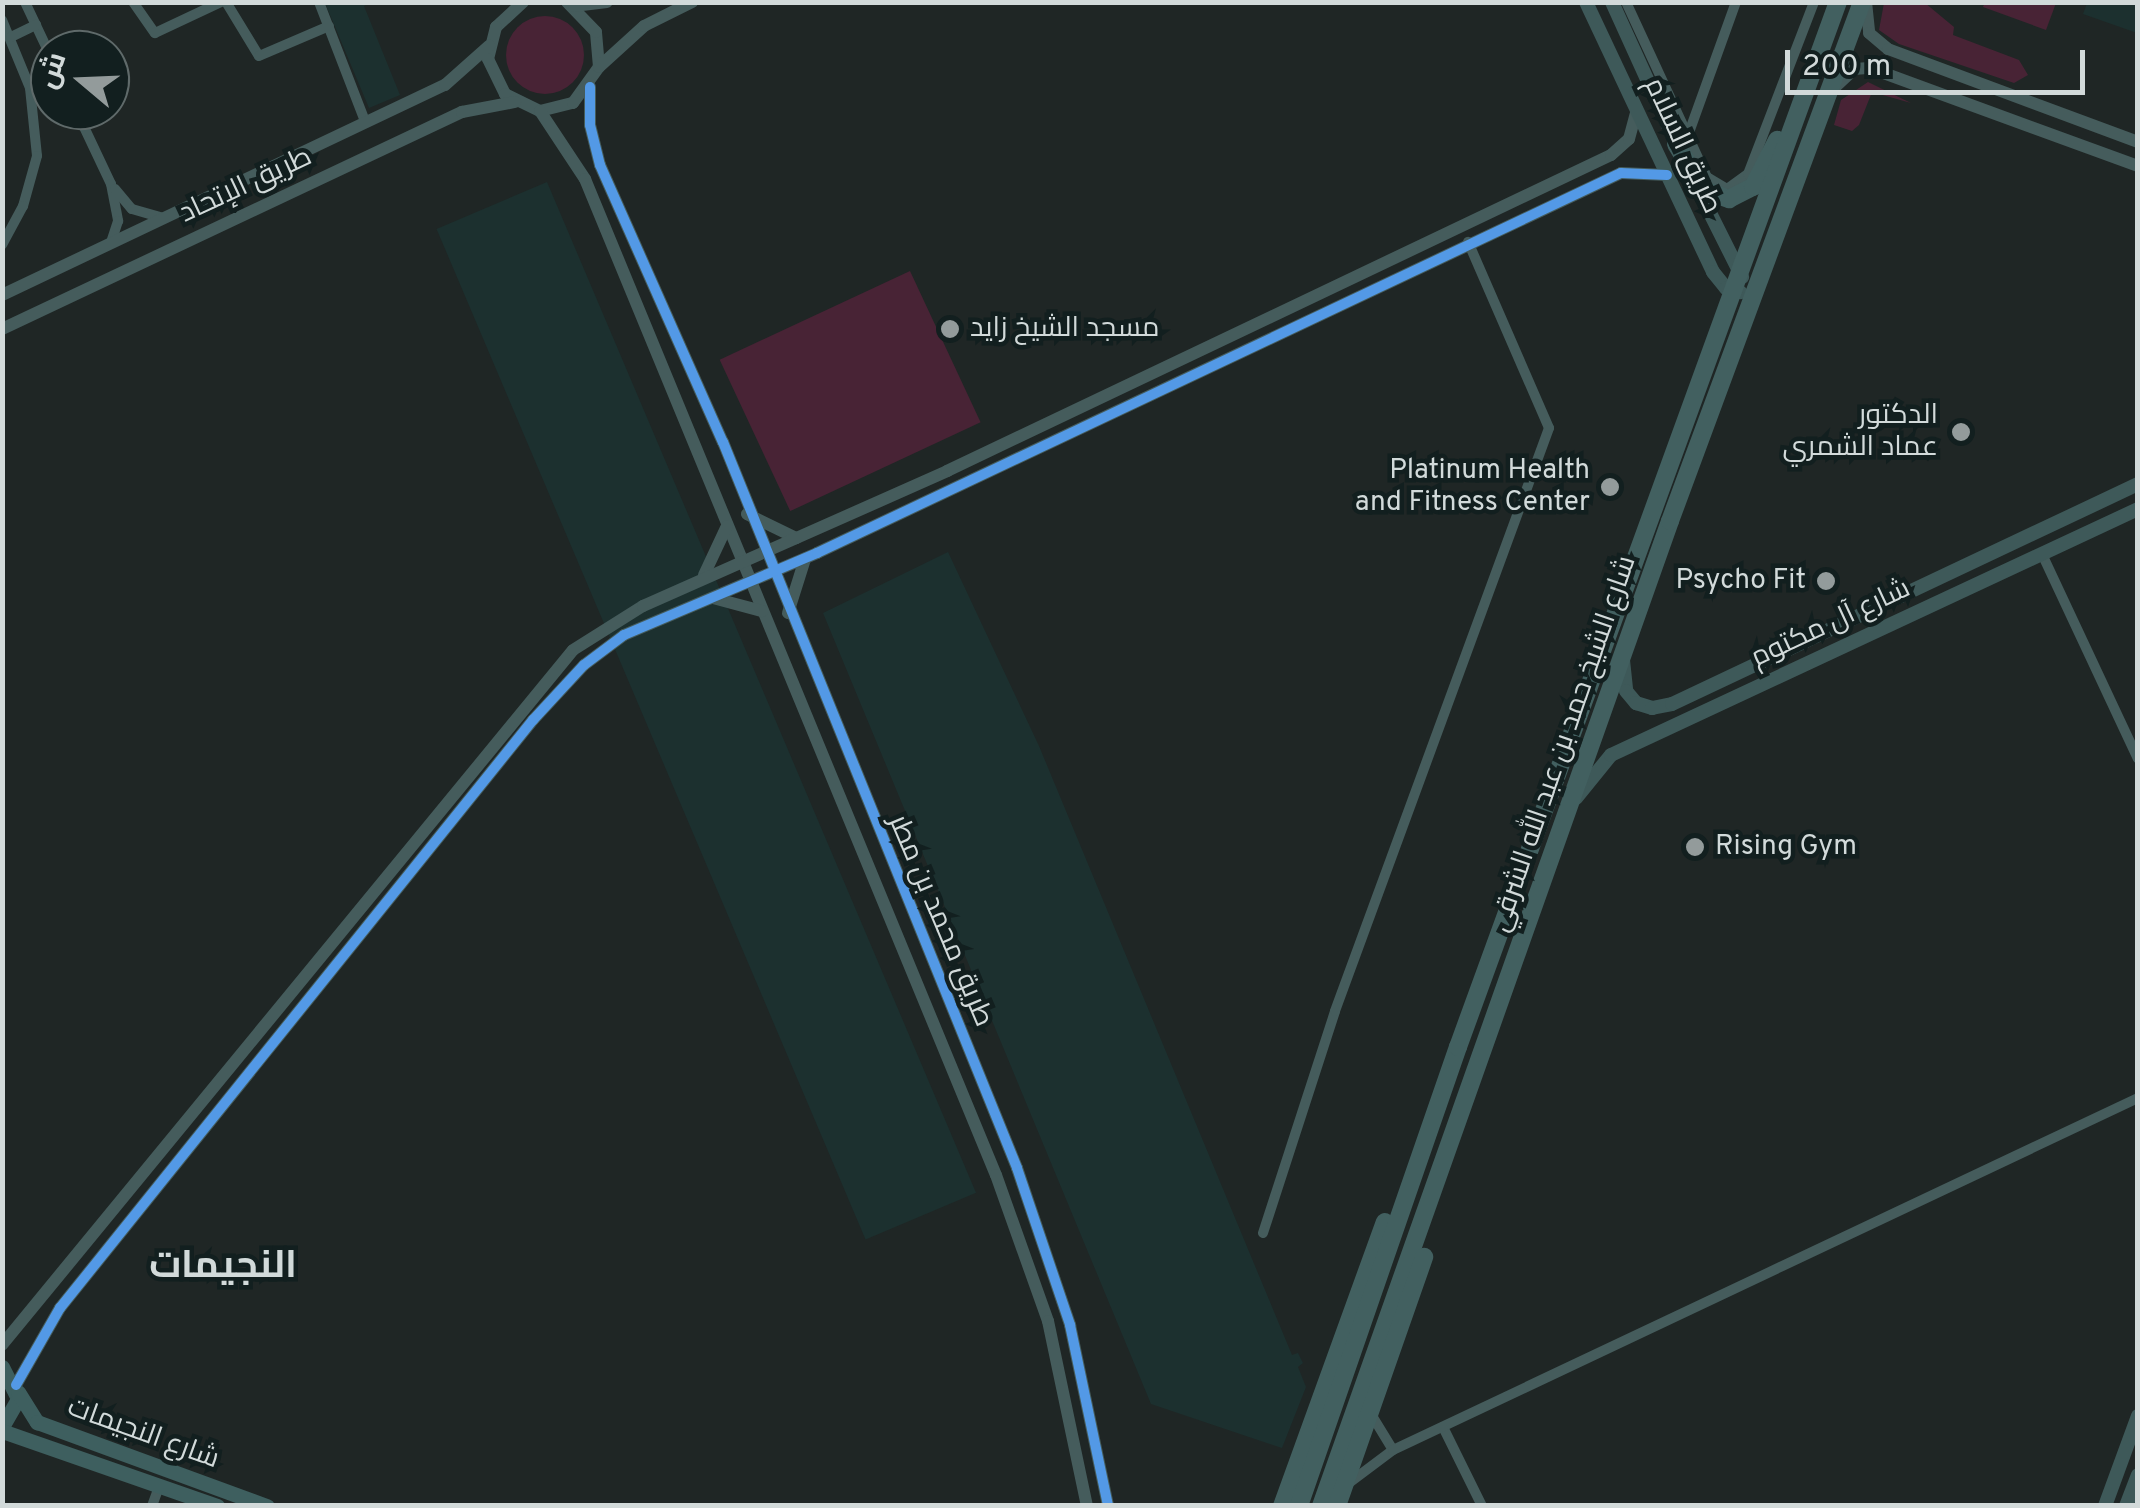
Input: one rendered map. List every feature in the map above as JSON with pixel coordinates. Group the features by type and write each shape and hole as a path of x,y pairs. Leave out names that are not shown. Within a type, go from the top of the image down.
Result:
{"highway":[{"path":"1826,2 1830,26"},
{"name":"شارع الشيخ حمد بن عبد الله الشرقي","path":"1321,1506 1465,1112 1566,811 1691,466 1838,2"},
{"name":"شارع الشيخ حمد بن عبد الله الشرقي","path":"1299,1506 1458,1047 1725,314 1768,261 1864,2"},
{"path":"1682,141 1704,190 1720,198 1743,195 1760,177 1820,55"},
{"path":"1768,261 1758,267 1752,260 1799,133 1808,87"},
{"path":"1691,466 1740,312 1732,306 1725,314"},
{"path":"1282,1506 1421,1122 1458,1047"},
{"path":"1340,1499 1465,1112"}],"main road":[{"name":"طريق السلام","path":"1586,2 1713,272 1746,290"},
{"name":"طريق السلام","path":"1612,2 1682,141 1746,290"},
{"name":"شارع آل مكتوم","path":"1622,655 1626,690 1640,706 1660,708 2138,484"},
{"path":"2085,533 2138,502"},
{"name":"شارع آل مكتوم","path":"1566,811 1606,760 2138,510"},
{"path":"1694,716 1687,708 1695,693"},
{"name":"شارع النجيمات","path":"2,1367 37,1422 266,1506"},
{"path":"2,1429 15,1412 17,1389"},
{"path":"2105,1506 2138,1416"},
{"name":"شارع النجيمات","path":"2,1429 217,1506"},
{"path":"2126,1506 2138,1475"}],"street":[{"path":"25,2 38,30"},
{"path":"133,2 156,33 224,2 259,56 329,26"},
{"path":"319,2 366,121"},
{"path":"499,2 489,46 491,72 515,102 540,110 573,103 590,87 599,67 644,26 692,2"},
{"path":"496,26 523,2"},
{"path":"570,4 606,2"},
{"path":"1626,2 1682,141 1712,184 1728,189 1742,183 1814,2"},
{"path":"1682,141 1736,2"},
{"path":"1864,2 1868,33 1878,44 1972,83 2138,142"},
{"path":"570,4 596,32 599,67"},
{"path":"2,20 30,88 37,156 24,206 2,246"},
{"path":"11,37 36,25"},
{"name":"طريق اﻹتحاد","path":"6,290 445,85 489,46"},
{"path":"1827,98 1846,74 1870,68 2138,166"},
{"path":"1965,105 1972,83"},
{"name":"طريق محمد بن مطر","path":"590,87 596,155 723,442 788,614 1017,1168 1070,1325 1108,1506"},
{"name":"طريق اﻹتحاد","path":"2,329 462,112 515,102"},
{"path":"2,1345 540,684 609,624 942,473 1539,190 1622,148 1637,107"},
{"name":"طريق محمد بن مطر","path":"540,110 585,178 996,1176 1048,1321 1087,1506"},
{"path":"85,130 111,184 118,221 111,244"},
{"path":"17,1389 60,1308 533,720 584,665 624,635 806,559 1541,208 1621,173 1667,176"},
{"path":"111,184 132,209 164,218"},
{"path":"1539,190 1549,195 1541,208"},
{"path":"1264,1234 1341,995 1548,428 1468,242"},
{"path":"1316,294 1311,305 1317,316"},
{"path":"1155,392 1168,378 1161,369"},
{"path":"942,473 934,486 942,494"},
{"path":"748,514 798,539"},
{"path":"700,580 721,550 727,524"},
{"path":"2042,554 2138,759"},
{"path":"788,614 806,559"},
{"path":"706,598 762,611"},
{"path":"1340,1499 1394,1450 2138,1098"},
{"path":"1371,1412 1394,1450"},
{"path":"1443,1427 1482,1506"},
{"path":"152,1506 160,1484"}],"shaded area":[{"path":"1985,2 2056,3 2046,30 1983,7"},
{"path":"325,3 370,3 364,6 400,95 369,108"},
{"path":"1884,3 1925,3 1954,27 1953,35 2019,60 2028,75 2014,83 1899,44 1879,30"},
{"path":"2087,3 2137,3 2137,33 2083,14"},
{"path":"537,16 553,16 578,33 584,55 578,77 567,88 553,94 537,94 512,77 506,63 506,47 523,22"},
{"path":"1868,82 1911,103 1872,92 1859,125 1852,131 1834,125 1841,100"},
{"path":"547,182 976,1193 866,1240 437,229"},
{"path":"910,271 981,422 790,511 720,360"},
{"path":"948,552 1039,746 1292,1355 1298,1353 1303,1363 1298,1367 1306,1387 1282,1448 1151,1404 823,613"}],"cycle path":[{"path":"590,87 590,125 600,165 723,442 1017,1168 1070,1325 1108,1506"},
{"path":"16,1385 60,1308 533,720 584,665 624,635 817,553 1621,173 1667,175"}],"place":[{"name":"مسجد الشيخ زايد","path":"950,329"},
{"name":"الدكتور عماد الشمري","path":"1961,432"},
{"name":"Platinum Health and Fitness Center","path":"1610,487"},
{"name":"Psycho Fit","path":"1826,581"},
{"name":"Rising Gym","path":"1695,847"}],"district":[{"name":"النجيمات","path":"223,1268"}]}
